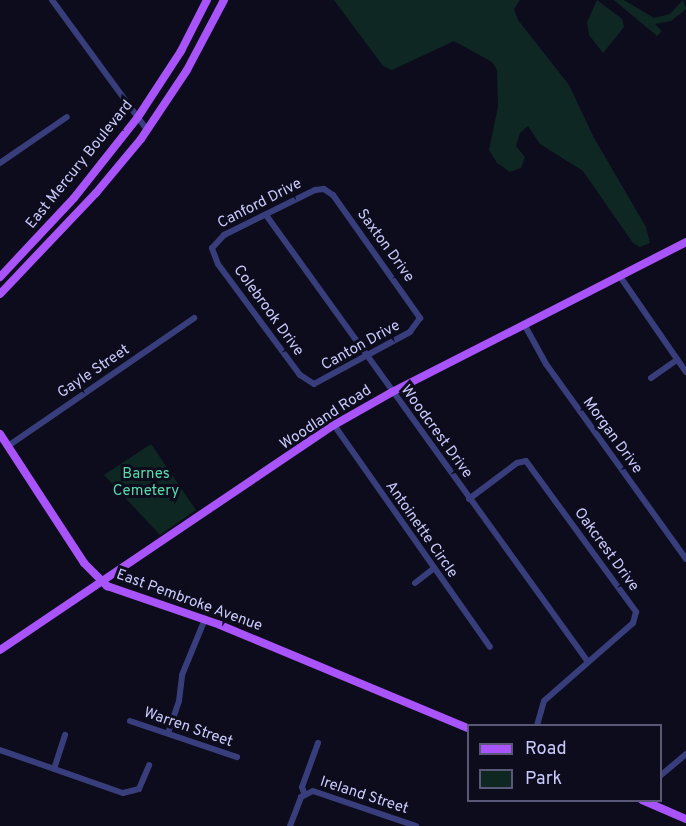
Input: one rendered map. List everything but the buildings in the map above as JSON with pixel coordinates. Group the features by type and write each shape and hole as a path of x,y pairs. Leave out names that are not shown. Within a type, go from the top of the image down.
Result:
{"main road":[{"name":"East Mercury Boulevard","path":"0,277 74,198 138,117 181,51 207,0"},
{"name":"East Mercury Boulevard","path":"0,294 96,193 147,130 190,64 224,0"},
{"name":"Woodland Road","path":"0,650 103,583 334,425 392,392 686,242"},
{"name":"East Pembroke Avenue","path":"0,434 84,563 103,583 204,619 467,728"},
{"path":"644,802 686,819"}],"street":[{"path":"52,0 147,130"},
{"path":"0,163 68,117"},
{"name":"Canford Drive","path":"212,248 218,238 324,189"},
{"name":"Saxton Drive","path":"324,189 333,195 416,309 419,322"},
{"name":"Woodcrest Drive","path":"266,215 588,662"},
{"name":"Colebrook Drive","path":"212,248 218,264 300,375 311,384"},
{"path":"619,275 686,372"},
{"name":"Gayle Street","path":"8,446 194,318"},
{"name":"Canton Drive","path":"311,384 410,332 419,322"},
{"name":"Morgan Drive","path":"524,324 546,364 686,559"},
{"path":"651,378 677,360"},
{"name":"Antoinette Circle","path":"334,425 490,647"},
{"name":"Oakcrest Drive","path":"469,499 520,461 526,461 636,612 633,623 544,701 538,724"},
{"path":"415,583 433,569"},
{"path":"168,734 179,701 182,675 204,619"},
{"name":"Warren Street","path":"130,721 237,757"},
{"path":"54,768 64,735"},
{"path":"304,793 302,787 318,743"},
{"path":"0,750 129,794 139,789 149,765"},
{"path":"662,774 686,754"},
{"name":"Ireland Street","path":"290,826 304,793 318,792 416,826"}],"green space":[{"path":"334,0 520,0 514,9 518,20 569,85 594,138 646,227 650,243 640,247 633,243 583,171 540,144 528,126 520,133 516,146 525,157 521,168 510,172 497,163 489,150 498,107 497,70 492,62 454,41 392,70 383,66"},
{"path":"597,0 622,19 624,27 603,53 589,35 587,22"},
{"path":"614,0 624,0 654,18 670,14 683,0 686,9 671,21 655,24 662,31 657,36"},
{"name":"Barnes Cemetery","path":"151,444 196,510 160,535 104,475"}]}
